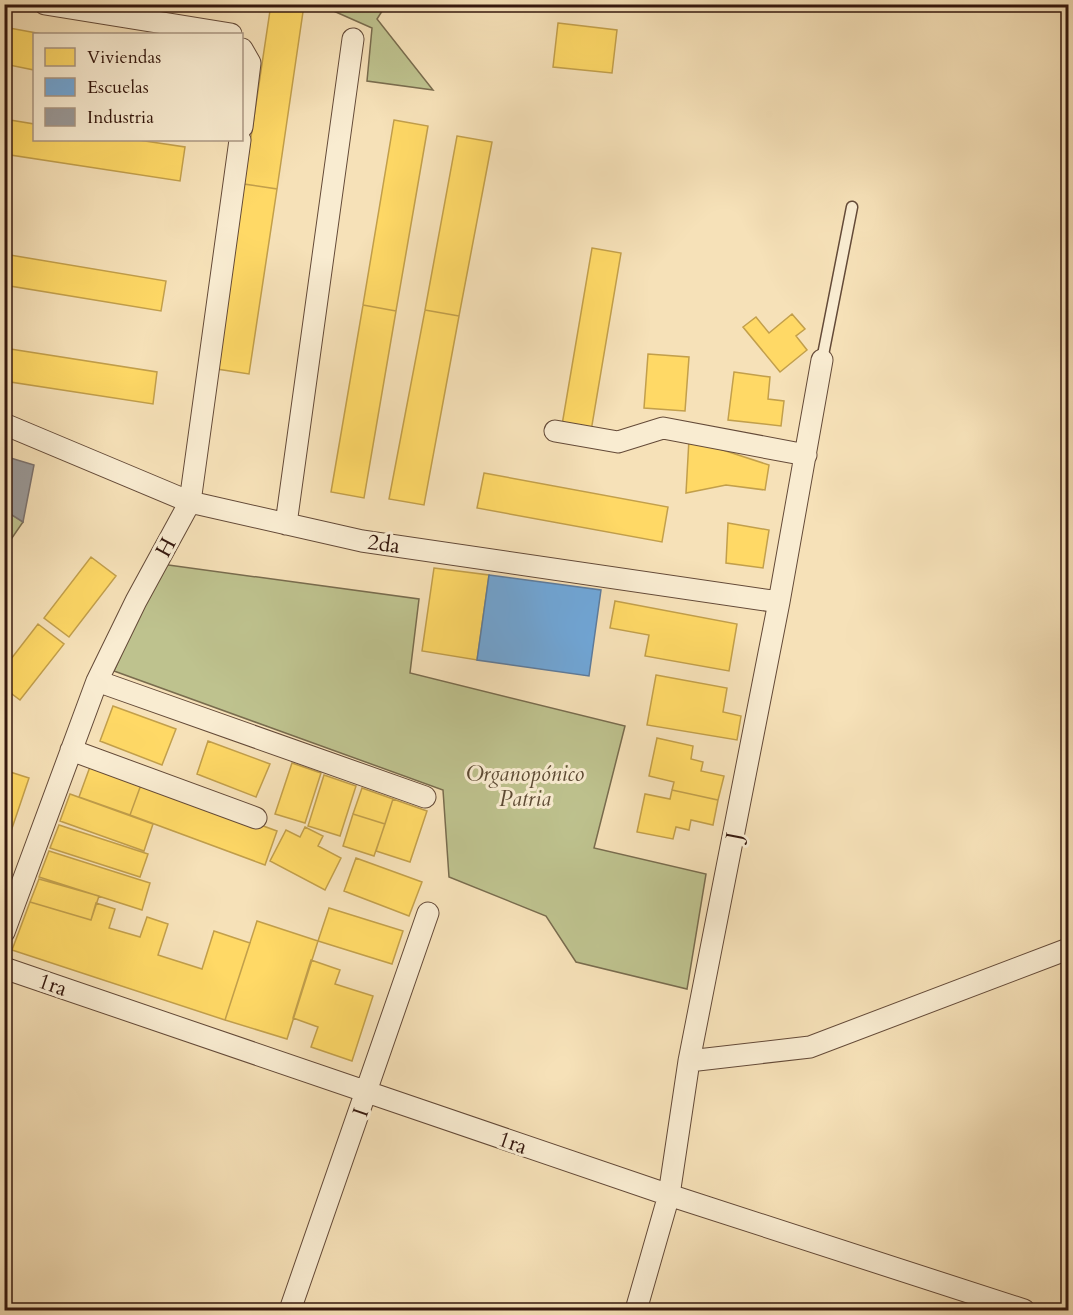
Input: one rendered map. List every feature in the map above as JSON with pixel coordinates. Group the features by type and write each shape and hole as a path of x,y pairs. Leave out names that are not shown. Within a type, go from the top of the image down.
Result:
{"street":[{"path":"45,4 225,33"},
{"path":"286,524 353,39"},
{"path":"243,51 250,63 243,119"},
{"name":"H","path":"4,932 97,681 136,601 190,502 240,141"},
{"name":"J","path":"636,1311 669,1195 689,1061 779,602 822,360"},
{"name":"2da","path":"4,424 190,502 362,541 779,602"},
{"path":"555,431 618,442 663,428 806,455"},
{"path":"97,681 425,797"},
{"path":"71,750 256,818"},
{"name":"I","path":"290,1311 428,913"},
{"path":"689,1061 810,1047 1068,949"},
{"name":"1ra","path":"4,968 669,1195 1024,1311"}],"lane":[{"path":"822,360 852,207"}],"green space":[{"path":"320,5 386,5 377,19 433,90 367,81 372,28"},
{"path":"5,510 23,522 5,548"},
{"name":"Organopónico Patria","path":"161,564 419,599 410,673 625,726 594,848 706,874 687,989 576,962 546,916 449,877 443,790 114,671"}],"building: Viviendas":[{"path":"271,4 304,5 277,189 244,184"},
{"path":"558,23 617,30 612,73 553,67"},
{"path":"4,27 37,33 33,33 33,70 4,64"},
{"path":"4,119 33,124 33,141 145,141 185,147 180,181 4,154"},
{"path":"394,120 428,126 396,311 363,305"},
{"path":"457,136 492,142 459,316 425,310"},
{"path":"244,184 277,189 249,374 217,369"},
{"path":"592,248 621,253 591,431 562,425"},
{"path":"4,254 166,281 161,311 4,285"},
{"path":"363,305 396,311 364,498 331,492"},
{"path":"425,310 459,316 424,505 389,499"},
{"path":"792,314 805,329 796,336 807,350 780,372 743,327 756,317 769,333"},
{"path":"4,348 157,372 153,404 4,381"},
{"path":"648,354 689,357 685,411 644,408"},
{"path":"734,372 770,377 768,399 784,401 781,426 728,420"},
{"path":"689,439 769,465 765,490 726,485 686,493"},
{"path":"484,473 668,507 662,542 477,508"},
{"path":"728,523 769,530 763,568 726,563"},
{"path":"91,557 116,576 69,637 44,618"},
{"path":"434,568 489,575 477,660 422,651"},
{"path":"615,601 737,624 729,671 645,656 649,635 610,628"},
{"path":"38,624 64,644 20,700 4,688 4,668"},
{"path":"656,675 727,688 723,712 741,716 737,740 647,725"},
{"path":"113,706 176,729 162,765 100,741"},
{"path":"657,738 693,746 691,759 703,762 701,771 724,776 718,800 672,790 674,782 649,776"},
{"path":"208,741 270,764 256,797 197,774"},
{"path":"292,763 321,773 305,823 275,814"},
{"path":"91,764 142,782 130,815 79,797"},
{"path":"4,770 29,778 4,852"},
{"path":"324,775 356,786 340,836 308,826"},
{"path":"142,782 277,831 265,865 130,815"},
{"path":"362,788 393,799 385,824 353,814"},
{"path":"672,790 718,800 713,825 691,820 689,830 676,827 673,839 637,832 645,794 670,799"},
{"path":"70,794 153,824 144,851 60,821"},
{"path":"393,799 427,811 410,862 376,851"},
{"path":"353,814 385,824 374,856 343,846"},
{"path":"59,825 148,854 140,877 50,848"},
{"path":"305,827 323,836 318,846 341,858 325,890 270,861 286,830 300,837"},
{"path":"49,851 150,883 142,910 39,877"},
{"path":"356,858 422,882 409,916 344,891"},
{"path":"39,879 99,896 91,920 30,902"},
{"path":"30,902 91,920 96,903 115,909 109,928 140,937 147,917 168,924 158,955 202,969 214,931 250,943 225,1020 12,950"},
{"path":"329,908 403,931 392,964 318,941"},
{"path":"257,921 318,941 287,1039 225,1020"},
{"path":"311,960 340,970 335,984 373,996 352,1061 311,1047 318,1027 293,1018"}],"building: Escuelas":[{"path":"489,575 601,590 589,676 477,660"}],"building: Industria":[{"path":"4,456 34,465 23,522 4,510"}]}
